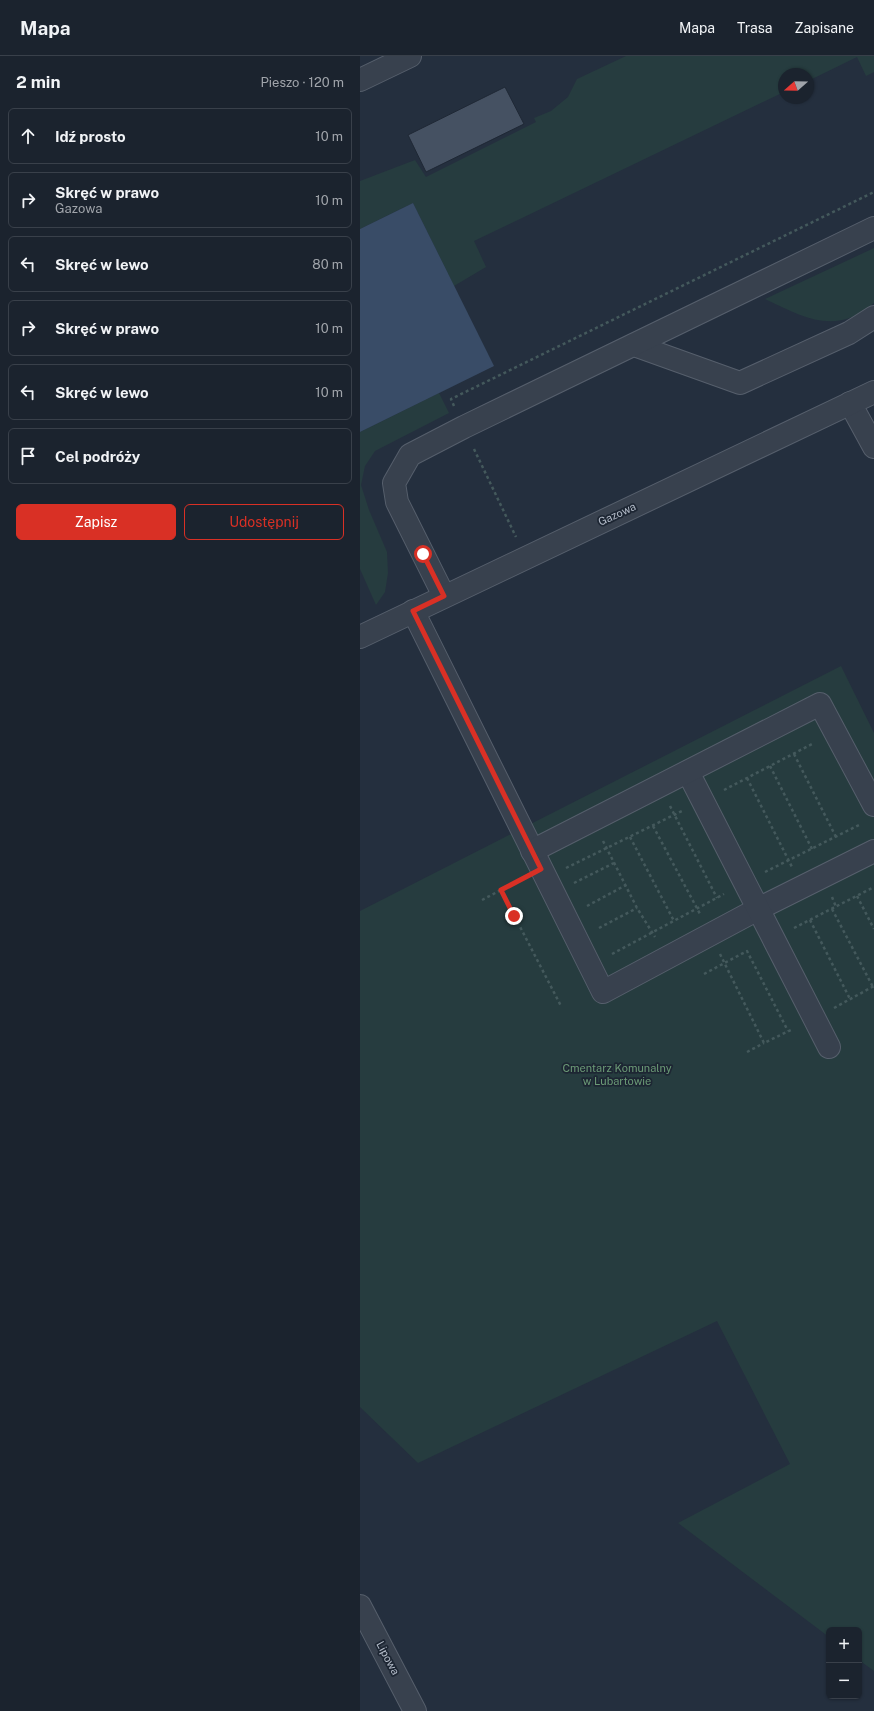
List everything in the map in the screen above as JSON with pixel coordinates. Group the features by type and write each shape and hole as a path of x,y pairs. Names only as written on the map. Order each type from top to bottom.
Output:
{"street":[{"path":"360,80 410,56"},
{"path":"444,596 397,502 394,483 410,456 874,228"},
{"path":"634,345 740,383 849,333 874,317"},
{"name":"Gazowa","path":"360,637 874,392"},
{"path":"850,403 874,447"},
{"path":"413,611 603,992 758,909 874,851"},
{"path":"537,860 592,820 820,704 874,805"},
{"path":"688,772 829,1047"},
{"name":"Lipowa","path":"360,1606 415,1711"}],"path":[{"path":"794,754 836,837"},
{"path":"770,766 812,849"},
{"path":"747,778 803,887"},
{"path":"659,786 717,898"},
{"path":"592,820 637,908 666,959"},
{"path":"653,826 711,934 764,1043"},
{"path":"630,837 674,921"},
{"path":"565,868 607,848"},
{"path":"482,900 501,890 537,860"},
{"path":"574,883 614,863"},
{"path":"587,906 626,885"},
{"path":"793,929 874,887"},
{"path":"501,890 560,1006"},
{"path":"857,896 874,929"},
{"path":"599,928 637,908"},
{"path":"832,908 873,987"},
{"path":"810,920 850,999"},
{"path":"612,954 652,932"},
{"path":"704,974 747,951 788,1031"},
{"path":"748,1052 814,1017"}],"green space":[{"path":"626,56 874,56 874,72 866,76 857,57 814,78 814,68 778,68 778,95 474,241 486,267 454,286 413,203 360,229 360,181 415,160 426,177 536,122 534,118 551,111 568,97 577,79"},
{"path":"874,248 874,303 860,313 847,319 833,321 820,320 807,317 765,299"},
{"path":"439,393 449,413 375,451 365,466 361,485 369,510 387,552 388,573 385,592 376,605 360,569 360,432"},
{"name":"Cmentarz Komunalny w Lubartowie","path":"841,666 874,733 874,1671 862,1662 862,1627 826,1627 826,1635 678,1523 790,1464 717,1321 418,1463 360,1407 360,911"}],"water":[{"path":"413,203 494,366 360,432 360,229"}],"building":[{"path":"505,87 524,124 426,172 408,135"}],"route":[{"path":"423,554 444,596 413,611 541,869 501,890 514,916"}]}
